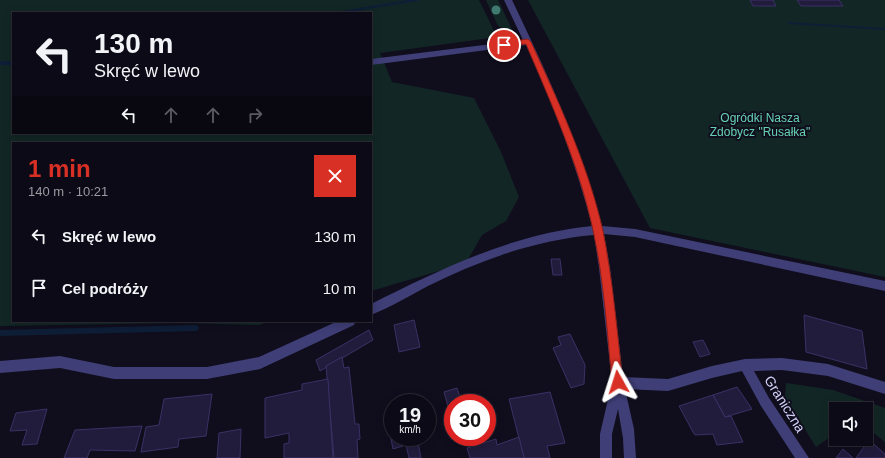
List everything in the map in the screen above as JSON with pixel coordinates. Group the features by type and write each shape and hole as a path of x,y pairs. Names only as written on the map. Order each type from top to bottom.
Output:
{"street":[{"path":"508,0 564,124 584,177 598,230 603,259 618,382 630,439 630,458"},
{"path":"372,62 528,42"},
{"path":"372,310 433,279 497,252 545,238 598,230 635,233 885,286"},
{"path":"0,367 60,362 114,374 207,373 260,363 348,322"},
{"path":"618,382 668,385 712,372 745,365 788,364 828,370 885,388"},
{"name":"Graniczna","path":"745,365 765,402 802,458"},
{"path":"606,458 606,434 618,382"}],"green space":[{"path":"0,0 479,0 497,37 380,53 392,82 474,98 501,152 519,197 506,221 482,235 466,263 372,291 372,142 12,142 12,322 269,322 259,325 178,323 0,326"},
{"path":"486,0 498,0 516,38 508,39 502,28 498,26"},
{"name":"Ogródki Nasza Zdobycz \"Rusałka\"","path":"528,0 885,0 885,277 650,228"},
{"path":"786,383 833,390 868,402 829,402 829,438 816,447 785,397"},
{"path":"873,404 885,408 885,442 873,433"}],"building":[{"path":"750,0 773,0 776,6 753,6"},
{"path":"797,0 839,0 843,6 801,6"},
{"path":"551,259 560,259 562,275 553,275"},
{"path":"804,315 862,331 867,369 806,352"},
{"path":"414,320 420,347 399,352 394,325"},
{"path":"369,330 373,340 320,371 316,360"},
{"path":"570,334 585,365 584,384 571,388 553,348 561,345 558,337"},
{"path":"703,340 710,354 700,357 693,342"},
{"path":"342,357 344,368 349,367 355,424 359,424 360,439 357,440 358,458 334,458 326,366"},
{"path":"328,379 333,458 284,458 284,444 289,443 289,433 265,438 265,398 302,390 302,384"},
{"path":"737,387 752,409 725,417 713,395"},
{"path":"457,388 459,394 445,394 444,392"},
{"path":"550,392 565,443 547,446 550,458 524,458 509,399"},
{"path":"212,394 206,436 179,439 178,447 141,452 146,427 159,425 164,399"},
{"path":"713,395 725,417 731,416 743,442 717,445 713,434 695,435 693,432 679,406"},
{"path":"47,409 37,444 22,445 27,430 10,431 16,413"},
{"path":"142,426 135,451 90,450 87,458 64,458 75,430"},
{"path":"241,429 240,458 217,458 219,433"},
{"path":"519,437 524,458 470,458 467,448 473,446 496,446 496,439 497,445"},
{"path":"873,444 885,454 885,458 856,458 865,446 873,446"},
{"path":"392,446 403,446 393,449"},
{"path":"406,446 419,446 421,458 409,458"},
{"path":"843,449 853,458 836,458"}],"waterway":[{"path":"341,12 417,0"},
{"path":"789,23 885,29"},
{"path":"0,63 12,63"},
{"path":"0,333 196,328"}],"route":[{"path":"504,45 528,42 564,124 584,177 598,230 603,259 618,382"}]}
